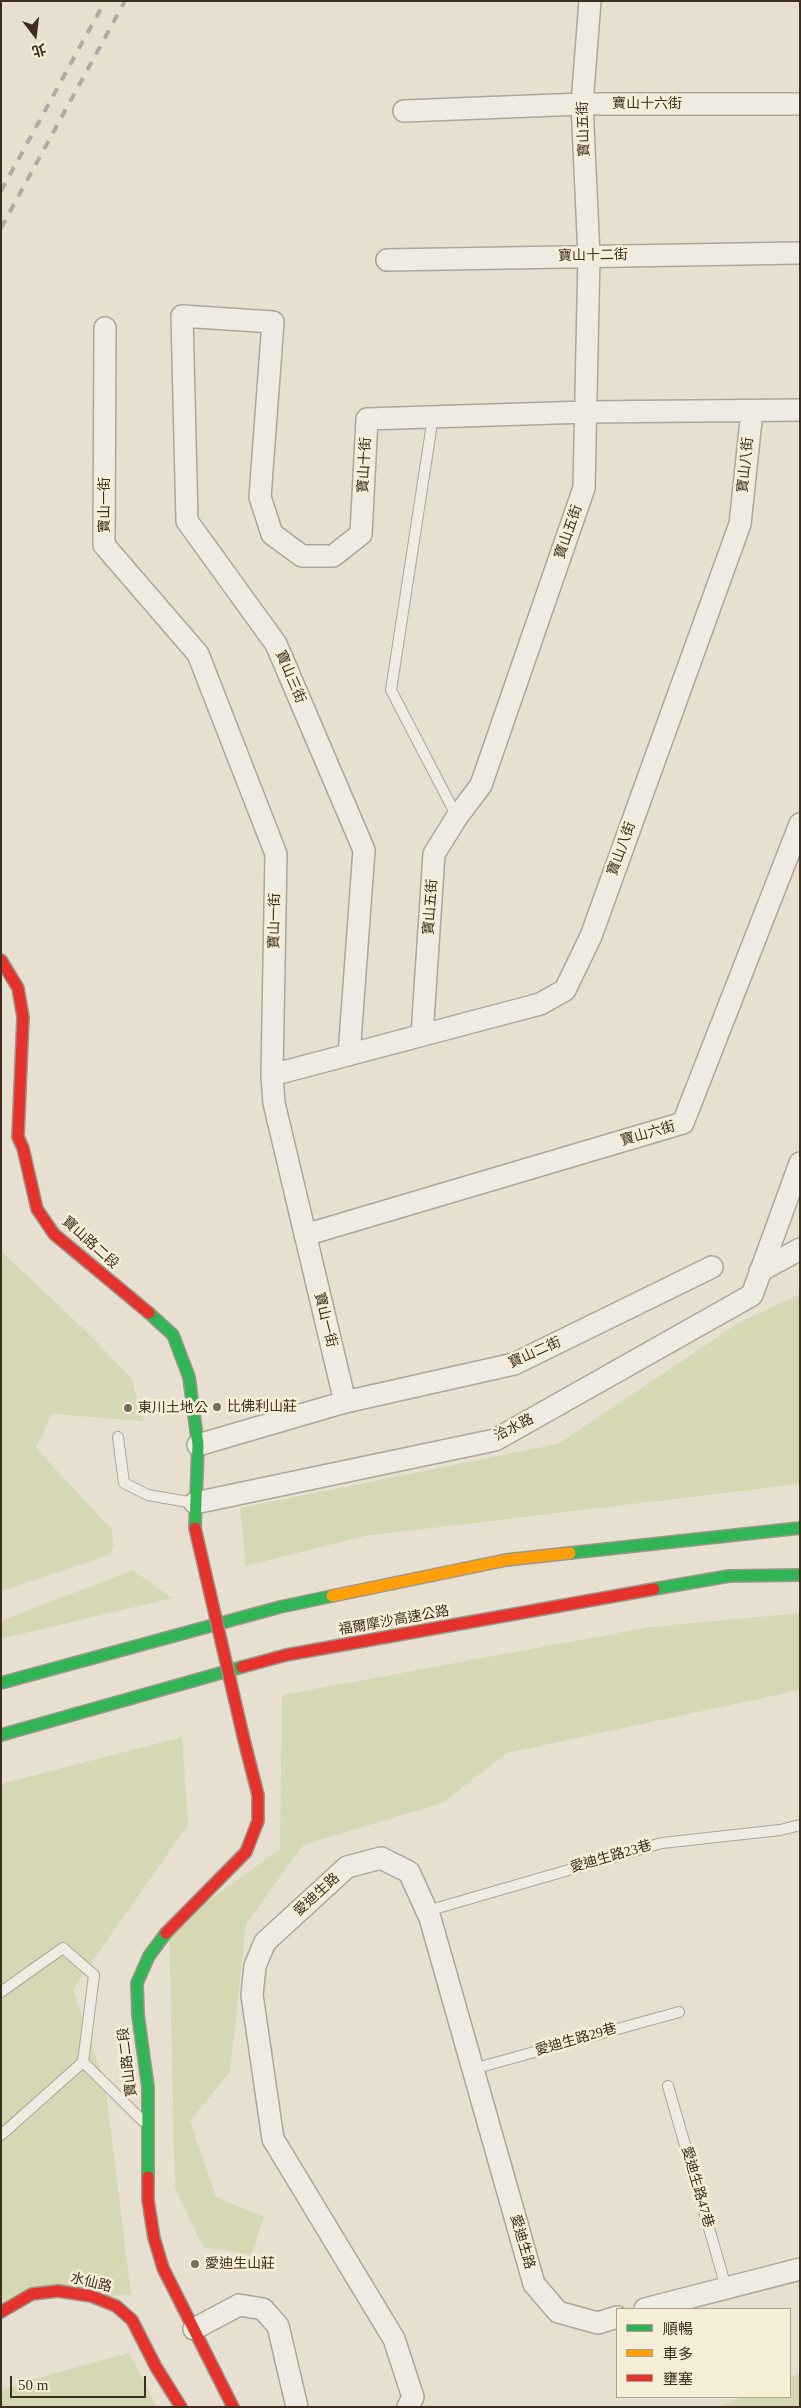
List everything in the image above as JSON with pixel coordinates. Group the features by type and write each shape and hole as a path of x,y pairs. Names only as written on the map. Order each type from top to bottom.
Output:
{"main road":[{"name":"寶山路二段","path":"1,960 18,988 23,1017 18,1137 23,1148 37,1209 54,1234 158,1320 173,1335 189,1377 198,1446 195,1528 258,1795 258,1821 246,1852 172,1925 149,1956 137,1983 138,2015 148,2087 148,2200 154,2238 163,2268 233,2407"},
{"path":"1,1683 280,1607 506,1560 800,1528"},
{"name":"福爾摩沙高速公路","path":"1,1735 286,1656 730,1576 800,1575"},
{"name":"水仙路","path":"1,2312 32,2294 58,2291 91,2296 116,2306 132,2320 156,2367 181,2407"}],"street":[{"name":"寶山五街","path":"422,1035 434,854 457,817 481,785 584,488 589,256 582,104 590,1"},
{"name":"寶山十六街","path":"404,111 582,104 800,104"},
{"name":"寶山十二街","path":"387,260 800,254"},
{"name":"寶山十街","path":"182,316 273,322 260,497 272,534 302,556 333,556 361,534 367,420 586,412 800,410"},
{"name":"寶山三街","path":"182,316 186,521 276,644 364,850 350,1054"},
{"name":"寶山一街","path":"105,328 104,545 198,654 276,854 272,1075 274,1104 345,1402"},
{"name":"寶山八街","path":"272,1075 540,1004 565,990 590,936 740,524 752,411"},
{"name":"寶山六街","path":"305,1235 683,1123 800,824"},
{"name":"洽水路","path":"195,1503 495,1440 752,1295 800,1163"},
{"path":"760,1271 800,1249"},
{"name":"寶山二街","path":"345,1402 514,1364 712,1267"},
{"path":"198,1446 345,1402"},
{"name":"愛迪生路","path":"408,2407 412,2397 394,2340 273,2139 252,1994 255,1966 265,1942 347,1867 381,1858 410,1872 427,1911 534,2284 558,2312 598,2323 616,2317"},
{"path":"649,2308 800,2269"},
{"path":"194,2329 239,2305 262,2309 278,2326 297,2407"}],"lane":[{"path":"433,417 392,690 457,817"},
{"path":"118,1438 124,1483 148,1495 195,1503"},
{"name":"愛迪生路23巷","path":"427,1911 662,1842 780,1830 800,1825"},
{"path":"1,1992 63,1948 94,1975 83,2062 1,2135"},
{"name":"愛迪生路29巷","path":"473,2069 679,2012"},
{"path":"83,2062 148,2126"},
{"name":"愛迪生路47巷","path":"668,2086 726,2287"}],"green space":[{"path":"1,1251 90,1335 131,1378 144,1421 52,1414 36,1448 112,1530 114,1547 109,1555 1,1591"},
{"path":"800,1294 800,1484 365,1536 246,1566 240,1508 558,1444 738,1323"},
{"path":"133,1570 172,1598 1,1639 1,1621"},
{"path":"800,1613 800,1690 507,1753 442,1803 303,1845 246,1924 230,2072 190,2121 216,2197 264,2217 251,2255 203,2247 175,2188 169,1929 280,1849 282,1695 650,1627"},
{"path":"182,1737 188,1825 73,1989 105,2083 131,2295 16,2300 1,2305 1,1784"},
{"path":"129,2353 157,2407 1,2407 1,2390 37,2378"},
{"path":"800,2373 800,2407 718,2407 740,2398 791,2398 791,2377"}],"railway":[{"path":"1,191 105,1"},
{"path":"1,228 125,1"}],"traffic: fast":[{"path":"149,1313 173,1335 189,1377 198,1445 195,1528"},
{"path":"570,1553 800,1528"},
{"path":"654,1589 729,1576 800,1575"},
{"path":"1,1683 280,1607 332,1596"},
{"path":"1,1735 242,1667"},
{"path":"148,2177 148,2087 138,2015 137,1983 149,1956 166,1933"}],"traffic: slow":[{"path":"332,1596 506,1560 570,1553"}],"traffic: jam":[{"path":"1,960 18,988 23,1017 18,1137 23,1148 37,1209 54,1234 149,1313"},
{"path":"195,1528 244,1740"},
{"path":"242,1667 286,1655 654,1589"},
{"path":"166,1933 246,1852 258,1821 258,1795 244,1740"},
{"path":"148,2177 148,2200 154,2238 163,2268 233,2407"},
{"path":"1,2312 32,2294 58,2291 91,2296 116,2306 132,2320 156,2367 181,2407"}],"place":[{"name":"比佛利山莊","path":"217,1407"},
{"name":"東川土地公","path":"128,1408"},
{"name":"愛迪生山莊","path":"195,2264"}]}
